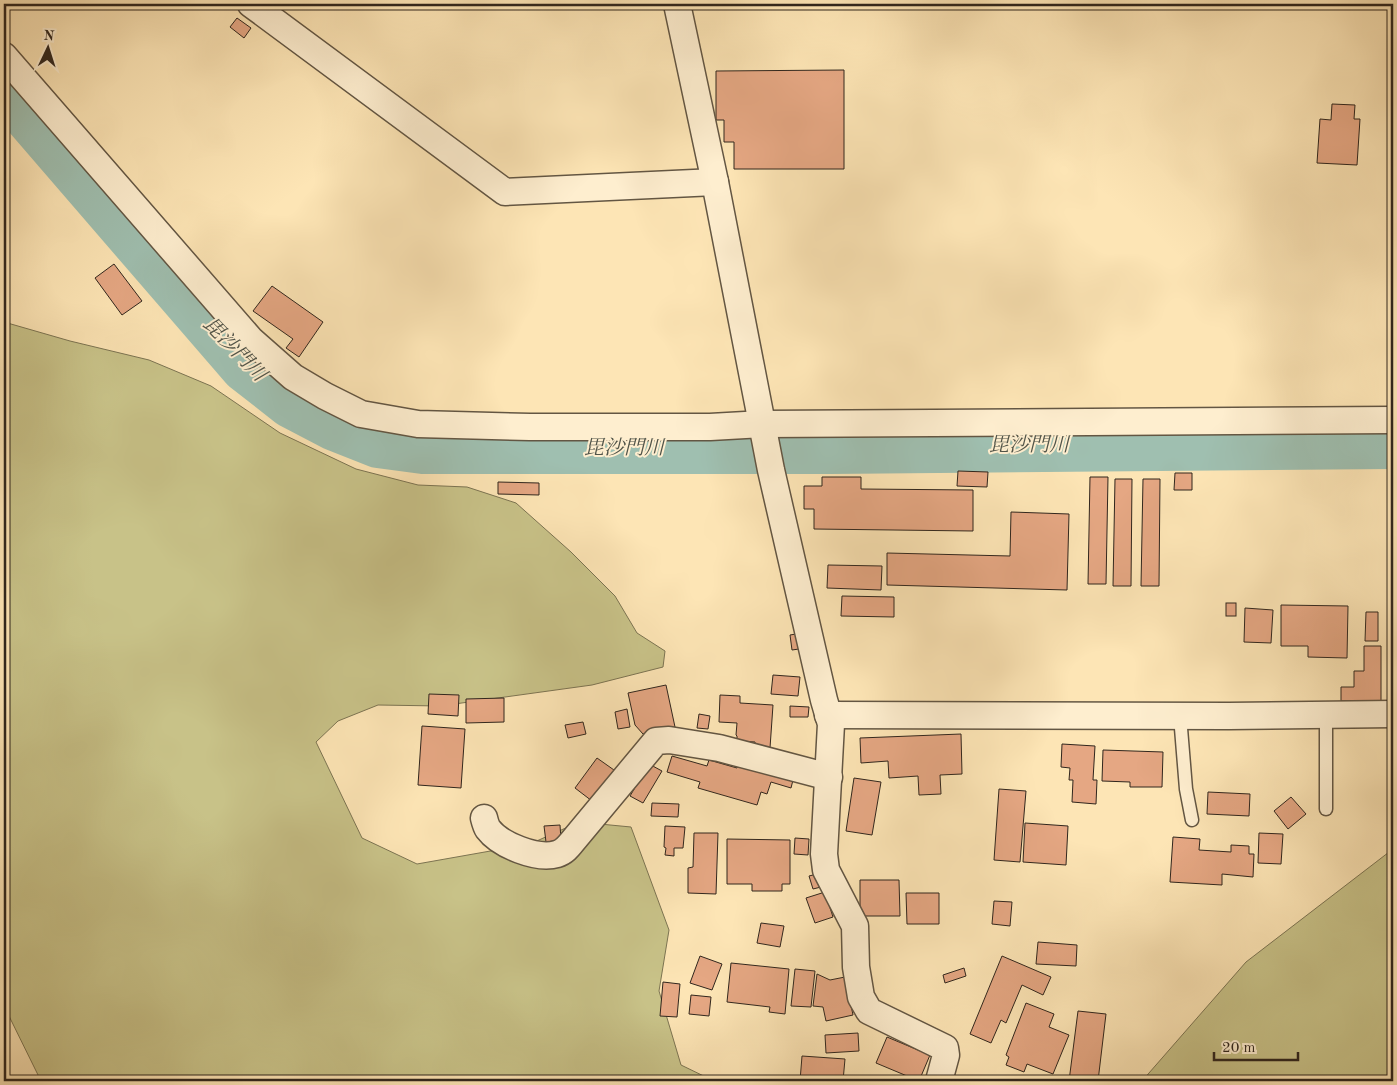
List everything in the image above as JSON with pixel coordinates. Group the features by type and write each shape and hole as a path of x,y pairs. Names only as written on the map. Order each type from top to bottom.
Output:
{"street":[{"path":"251,4 505,192 715,182"},
{"path":"677,4 715,182 771,470 831,724 824,854 826,870 855,926 856,967 861,997 869,1011 945,1048 946,1055 939,1081"},
{"path":"4,56 251,340 293,377 361,414 409,423 530,428 710,427 762,424 1393,420"},
{"path":"828,715 1180,716 1393,714"},
{"path":"484,818 488,829 501,841 530,853 556,854 565,850 656,741 669,740 719,748 829,777"}],"lane":[{"path":"1326,715 1326,809"},
{"path":"1180,716 1186,789 1192,820"}],"shaded area":[{"path":"4,322 70,341 149,360 211,386 280,433 356,469 418,485 467,487 516,503 571,552 615,596 637,633 665,651 663,667 592,685 440,706 378,705 338,721 316,742 362,838 417,864 530,844 579,822 631,827 669,930 659,991 681,1065 714,1081 41,1081 8,1014 4,954"},
{"path":"1393,849 1393,1081 1142,1081 1246,962"}],"building":[{"path":"237,18 251,28 244,38 230,27"},
{"path":"844,70 844,169 734,169 734,142 724,142 724,120 716,120 716,71"},
{"path":"1332,104 1355,105 1354,119 1360,119 1357,165 1317,163 1320,119 1331,120"},
{"path":"114,264 142,301 122,315 95,278"},
{"path":"272,286 323,322 299,357 286,348 293,339 253,311"},
{"path":"958,471 988,472 987,487 957,486"},
{"path":"1175,473 1192,473 1192,490 1174,490"},
{"path":"822,477 861,477 861,489 973,490 973,531 814,529 814,509 804,509 804,486 822,486"},
{"path":"1090,477 1108,477 1106,584 1088,584"},
{"path":"1115,479 1132,479 1131,586 1113,586"},
{"path":"1143,479 1160,479 1159,586 1141,586"},
{"path":"498,482 539,483 539,495 498,494"},
{"path":"1011,512 1069,514 1067,590 887,585 887,553 1010,556"},
{"path":"828,565 882,566 881,590 827,588"},
{"path":"842,596 894,597 894,617 841,616"},
{"path":"1389,600 1393,601 1393,620 1388,620"},
{"path":"1226,603 1236,603 1236,616 1226,616"},
{"path":"1281,605 1348,606 1347,658 1308,657 1308,646 1281,646"},
{"path":"1245,608 1273,610 1271,643 1244,642"},
{"path":"1366,612 1378,612 1378,641 1365,641"},
{"path":"796,634 799,649 792,650 790,635"},
{"path":"1364,646 1381,646 1381,701 1341,701 1341,687 1354,687 1354,671 1364,671"},
{"path":"773,675 800,677 798,696 771,694"},
{"path":"666,685 675,727 643,734 635,725 628,693"},
{"path":"429,694 459,695 458,716 428,714"},
{"path":"720,695 740,696 740,703 773,705 770,748 755,747 755,742 737,741 737,723 719,722"},
{"path":"504,698 504,722 466,723 466,699"},
{"path":"790,706 809,707 808,717 790,717"},
{"path":"627,709 630,727 618,729 615,712"},
{"path":"699,714 710,716 708,729 697,728"},
{"path":"583,722 586,734 568,738 565,725"},
{"path":"422,726 465,729 461,788 418,785"},
{"path":"961,734 962,774 940,775 941,794 919,795 918,776 889,778 888,761 861,763 860,738"},
{"path":"1062,744 1095,746 1093,780 1097,780 1096,804 1072,802 1073,780 1069,780 1070,768 1061,767"},
{"path":"1103,750 1163,752 1162,787 1130,787 1130,782 1102,781"},
{"path":"672,756 707,766 709,760 737,768 738,764 793,780 791,788 771,782 767,794 761,792 757,805 698,788 700,782 667,772"},
{"path":"597,758 614,770 592,801 575,788"},
{"path":"649,764 662,771 643,803 630,796"},
{"path":"854,778 881,782 872,835 846,831"},
{"path":"999,789 1026,791 1020,862 994,860"},
{"path":"1208,792 1250,794 1249,816 1207,814"},
{"path":"1291,797 1306,814 1288,829 1274,811"},
{"path":"652,803 679,804 678,817 651,816"},
{"path":"1025,823 1068,826 1066,865 1023,862"},
{"path":"560,825 561,840 546,842 544,826"},
{"path":"665,826 685,827 683,848 674,848 674,856 665,855"},
{"path":"694,833 718,833 716,894 688,893 688,868 693,867"},
{"path":"1259,833 1283,834 1281,864 1258,863"},
{"path":"1173,837 1200,839 1199,850 1231,852 1231,845 1249,846 1249,854 1254,854 1253,877 1222,874 1222,885 1170,882"},
{"path":"795,838 809,839 808,855 794,854"},
{"path":"727,839 790,840 790,884 782,884 782,891 752,891 752,884 727,884"},
{"path":"817,874 821,887 813,889 809,876"},
{"path":"860,880 899,880 900,916 860,916"},
{"path":"825,892 833,917 815,923 806,898"},
{"path":"906,893 939,893 939,924 907,924"},
{"path":"994,901 1012,902 1010,926 992,924"},
{"path":"761,923 784,926 780,947 757,943"},
{"path":"1038,942 1077,945 1076,966 1036,964"},
{"path":"700,956 722,964 712,990 690,983"},
{"path":"1002,956 1051,977 1043,995 1022,985 1006,1023 1001,1020 991,1043 970,1034"},
{"path":"731,963 789,969 785,1014 769,1012 770,1007 727,1002"},
{"path":"964,968 966,976 945,983 943,975"},
{"path":"795,969 815,971 811,1007 791,1006"},
{"path":"817,974 830,980 845,977 853,1015 826,1021 823,1007 813,1006"},
{"path":"663,982 680,984 677,1017 660,1016"},
{"path":"691,995 711,997 709,1016 689,1014"},
{"path":"1026,1003 1054,1014 1049,1027 1069,1035 1053,1074 1027,1064 1024,1072 1006,1065 1009,1057 1006,1055"},
{"path":"1078,1011 1106,1014 1098,1081 1069,1081"},
{"path":"858,1033 859,1051 826,1053 825,1035"},
{"path":"887,1037 930,1055 919,1081 876,1063"},
{"path":"802,1056 845,1059 843,1081 800,1081"}],"waterway":[{"name":"毘沙門川","path":"4,88 245,367 291,403 335,426 378,443 423,449 831,449 1393,444"}]}
